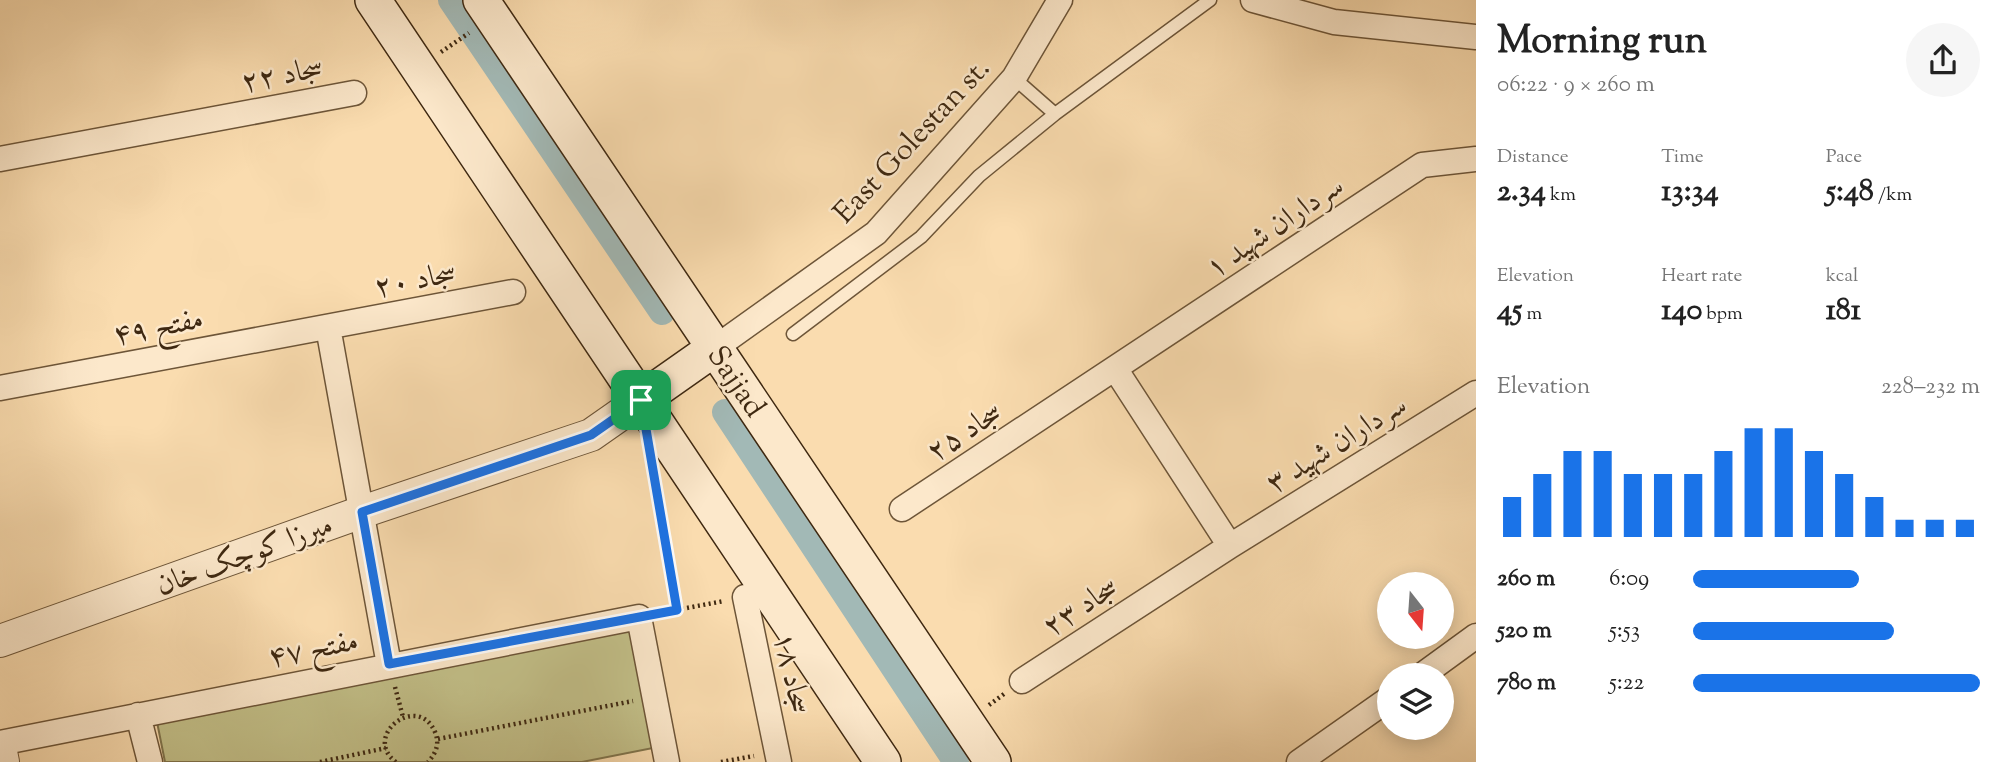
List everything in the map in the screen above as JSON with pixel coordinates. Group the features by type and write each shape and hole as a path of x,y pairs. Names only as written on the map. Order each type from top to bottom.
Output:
{"main road":[{"path":"373,0 883,762"},
{"name":"Sajjad","path":"487,9 993,762"},
{"path":"641,400 715,348"}],"street":[{"name":"East Golestan st.","path":"715,348 876,233 1014,78 1060,0"},
{"path":"1253,0 1334,22 1476,37"},
{"name":"سجاد ۲۲","path":"0,159 354,93"},
{"name":"سرداران شهید ۱","path":"1116,370 1422,165 1476,159"},
{"name":"سجاد ۲۰","path":"328,327 513,292"},
{"path":"328,327 389,664"},
{"name":"مفتح ۴۹","path":"0,388 328,327"},
{"path":"1116,370 1230,546"},
{"name":"سجاد ۲۵","path":"902,509 1116,370"},
{"name":"سرداران شهید ۳","path":"1230,546 1476,393"},
{"name":"میرزا کوچک خان","path":"0,641 362,512 591,435 641,400"},
{"name":"سجاد ۲۳","path":"1022,681 1230,546"},
{"name":"سجاد ۱۸","path":"745,597 778,757"},
{"path":"639,617 667,762"},
{"name":"مفتح ۴۷","path":"0,745 389,664 639,617"},
{"path":"1439,663 1476,636"},
{"path":"1299,762 1377,707"},
{"path":"138,715 150,762"},
{"path":"0,745 3,762"}],"lane":[{"path":"793,334 921,237 979,177 1055,114 1210,0"},
{"path":"1014,78 1055,114"}],"path":[{"path":"418,67 487,9"},
{"path":"652,466 677,610"},
{"path":"639,617 745,597"},
{"path":"965,722 1022,681"},
{"path":"438,738 655,697"},
{"path":"396,762 386,748 386,735 392,724 403,717 419,716 432,724 438,738 436,752 428,762"},
{"path":"320,762 386,748"},
{"path":"720,762 778,757"}],"shaded area":[{"path":"630,629 653,748 582,762 165,762 157,722"}],"waterway":[{"path":"451,0 662,312"},
{"path":"725,412 956,762"}],"route":[{"path":"641,400 677,610 389,664 362,512 591,435 641,400"}]}
